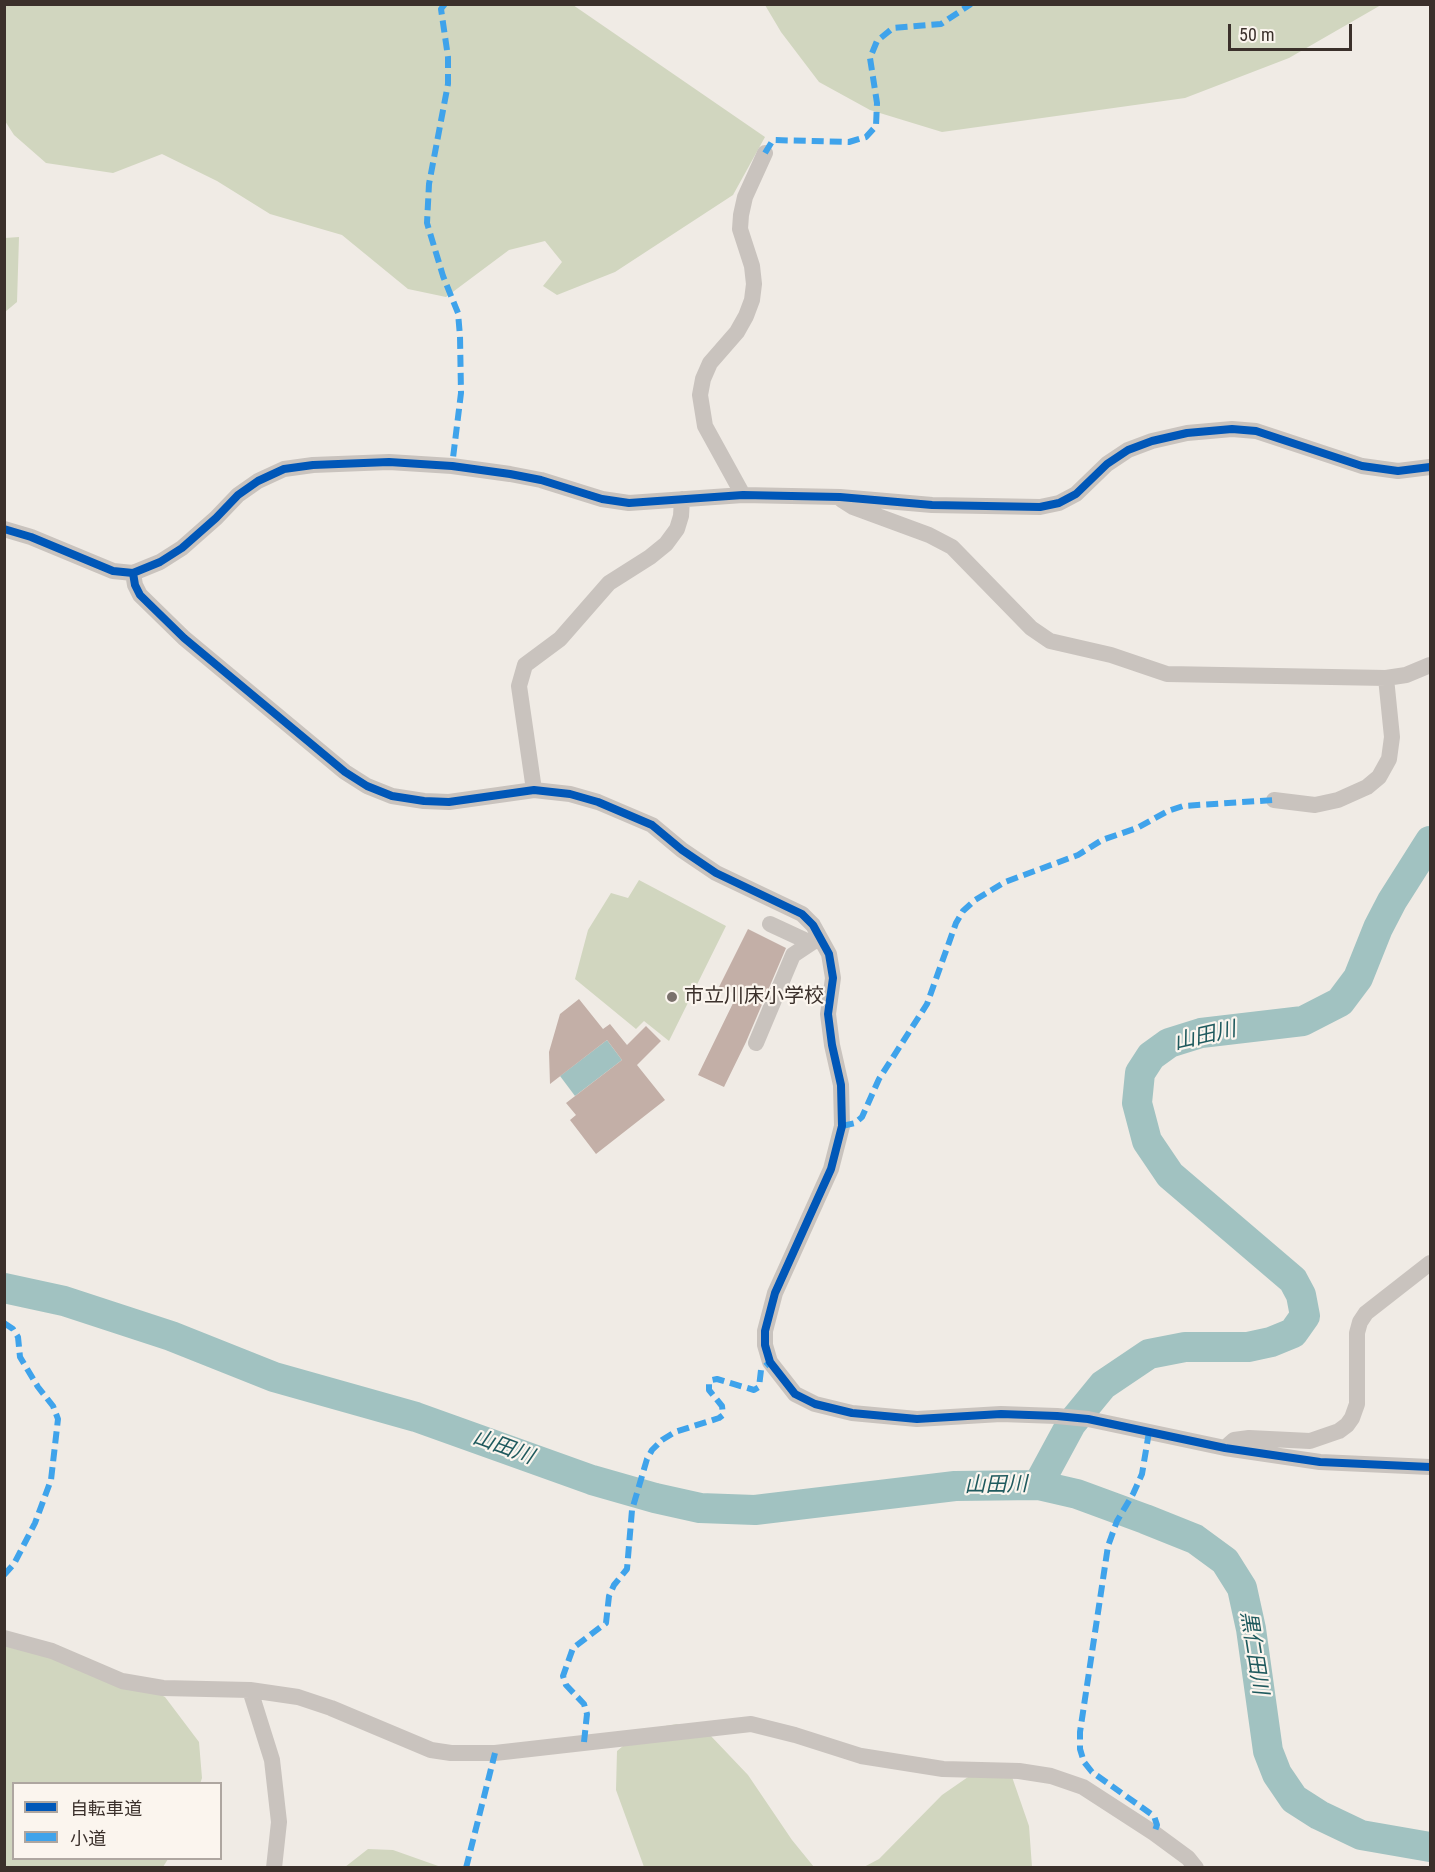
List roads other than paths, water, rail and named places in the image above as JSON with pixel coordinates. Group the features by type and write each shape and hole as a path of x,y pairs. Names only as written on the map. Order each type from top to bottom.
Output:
{"street":[{"path":"743,495 705,426 700,395 703,379 710,363 737,332 752,300 754,284 752,266 740,229 741,215 745,196 765,153"},
{"path":"4,529 31,537 113,571 133,573 160,562 182,548 238,495 258,481 284,470 313,465 389,462 452,466 541,480 602,499 629,503 743,495 840,496 932,506 1040,507 1059,503 1076,494 1107,464 1128,450 1152,441 1187,433 1232,429 1256,430 1362,466 1398,471 1431,467"},
{"path":"840,496 843,502 929,534 952,547 1030,628 1050,641 1111,655 1167,674 1386,678 1406,675 1431,665"},
{"path":"534,790 519,686 525,665 560,639 609,583 666,544 677,529 681,516 682,499"},
{"path":"133,573 140,595 184,638 337,765 367,786 392,796 432,802 449,802 534,790 570,794 598,802 652,825 682,850 716,873 802,914 813,925 816,940"},
{"path":"1274,800 1315,805 1338,800 1367,787 1379,777 1389,759 1392,737 1386,678"},
{"path":"770,924 816,940 829,954 833,978 828,1014 841,1085 842,1126 831,1169 775,1293 765,1332 765,1345 770,1362 795,1394 815,1404 852,1413 917,1419 1001,1414 1057,1416 1088,1419 1225,1448 1320,1462 1431,1467"},
{"path":"756,1043 793,956 816,940"},
{"path":"1225,1448 1234,1440 1249,1438 1310,1441 1347,1425 1357,1404 1357,1334 1360,1322 1366,1313 1431,1263"},
{"path":"4,1638 52,1651 122,1682 163,1688 250,1690 298,1697 331,1708 431,1750 451,1753 495,1753 751,1724 861,1756 943,1769 1019,1771 1052,1776 1083,1787 1154,1833 1188,1858 1196,1868"},
{"path":"250,1690 272,1760 279,1822 274,1868"}],"water":[{"path":"607,1040 622,1060 575,1096 560,1076"}],"waterway":[{"name":"山田川","path":"1038,1485 1071,1424 1103,1385 1149,1354 1185,1347 1248,1347 1271,1342 1293,1333 1305,1316 1301,1295 1293,1280 1170,1175 1147,1141 1137,1103 1140,1073 1151,1056 1169,1043 1201,1033 1303,1021 1340,1002 1358,978 1378,928 1392,901 1430,841"},
{"name":"山田川","path":"4,1288 64,1301 171,1336 274,1377 416,1417 592,1480 700,1508 755,1510 955,1486 1038,1485 1077,1494 1145,1519 1195,1539 1225,1561 1242,1588 1251,1629 1268,1751 1277,1774 1294,1799 1319,1815 1361,1835 1430,1847"}],"place":[{"name":"市立川床小学校","path":"672,997"}],"water label":[{"name":"黒仁田川","path":"1253,1653"}]}
